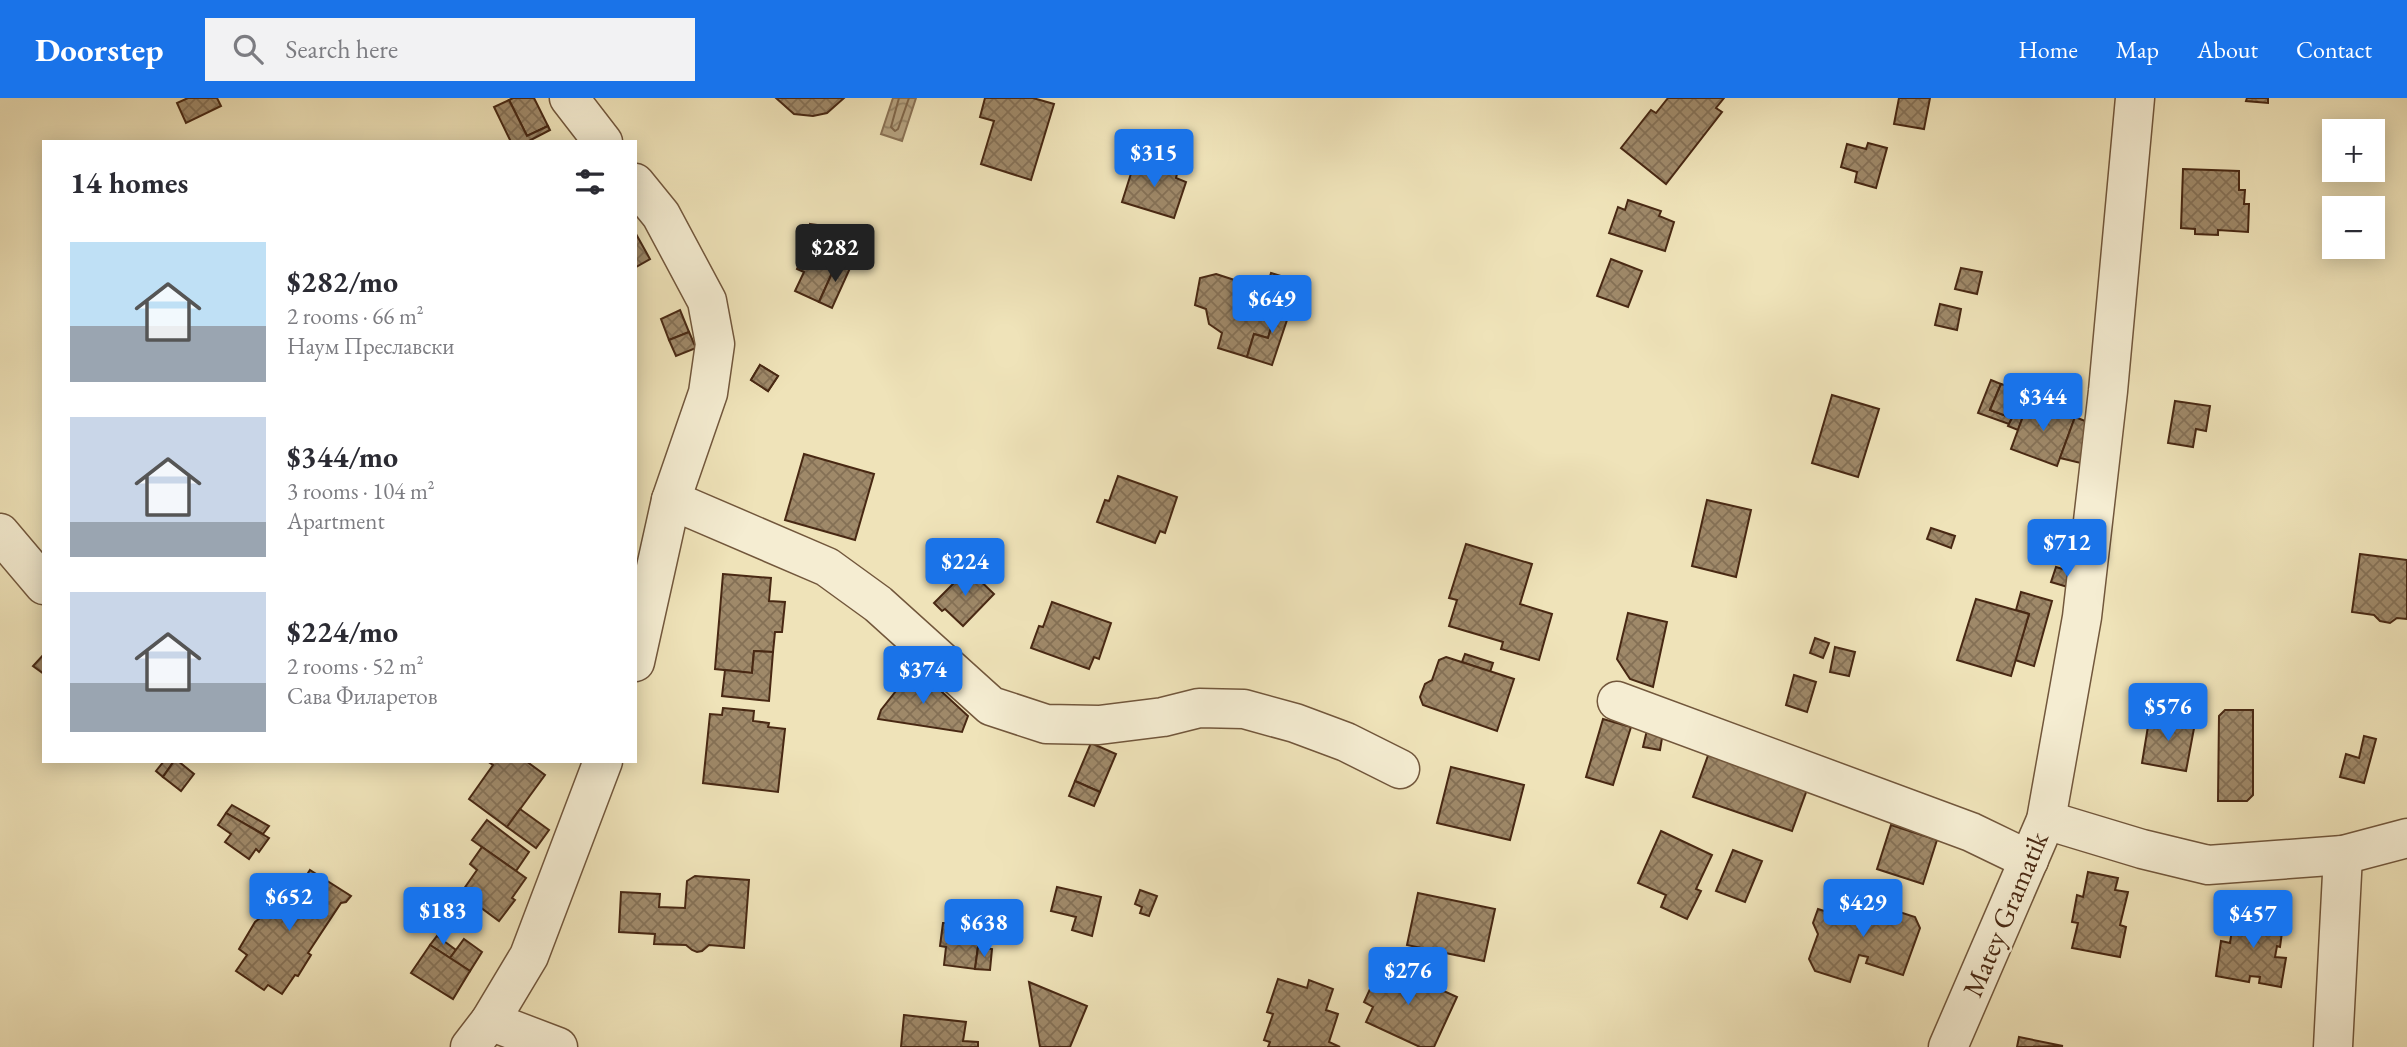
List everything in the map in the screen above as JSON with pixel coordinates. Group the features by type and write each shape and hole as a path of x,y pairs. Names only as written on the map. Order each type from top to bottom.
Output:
{"street":[{"path":"569,98 601,140"},
{"name":"Matey Gramatik","path":"1948,1047 2046,820 2082,617 2109,378 2135,98"},
{"path":"637,185 661,215 707,301 715,344 708,393 671,500 637,653"},
{"path":"671,500 827,567 878,604 991,706 1046,724 1099,725 1163,718 1199,708 1244,709 1295,723 1346,742 1400,769"},
{"path":"0,533 42,583"},
{"path":"1617,701 1971,832 2029,860"},
{"path":"558,1047 480,1034 529,956 602,763"},
{"path":"2046,820 2142,849 2208,865 2343,855 2407,838"},
{"path":"2333,1047 2343,855"}],"water":[{"path":"893,98 916,98 902,141 881,134"}],"building":[{"path":"188,98 217,98 221,106 186,123 177,103"},
{"path":"534,98 548,126 527,136 509,100"},
{"path":"776,98 844,98 827,113 813,116 794,114"},
{"path":"985,98 1033,98 1054,104 1031,180 981,164 994,121 980,117"},
{"path":"1668,98 1724,98 1716,108 1722,112 1666,184 1621,148 1651,110 1656,113"},
{"path":"1899,98 1930,98 1924,129 1894,124"},
{"path":"2247,98 2268,98 2268,103 2246,101"},
{"path":"509,100 527,136 548,126 550,130 531,140 510,140 494,107"},
{"path":"1868,143 1887,148 1876,188 1855,182 1857,172 1841,167 1847,144 1866,149"},
{"path":"1144,158 1161,163 1160,168 1177,174 1176,178 1186,182 1174,218 1122,202 1135,161 1143,163"},
{"path":"2183,169 2239,171 2239,190 2245,190 2244,204 2249,204 2248,232 2218,230 2218,235 2195,234 2195,229 2181,228"},
{"path":"1628,200 1661,211 1659,216 1674,222 1665,251 1609,233 1618,207 1625,210"},
{"path":"810,224 824,226 828,255 807,246"},
{"path":"637,236 650,259 637,266"},
{"path":"807,246 838,260 819,302 795,291 804,272 797,269"},
{"path":"1611,259 1642,271 1628,307 1597,296"},
{"path":"838,260 851,266 832,308 819,302"},
{"path":"1961,268 1982,272 1977,294 1955,289"},
{"path":"1271,273 1300,282 1294,299 1266,290"},
{"path":"1216,274 1281,295 1268,338 1254,334 1247,357 1218,348 1222,333 1209,324 1206,309 1195,305 1200,278"},
{"path":"1281,295 1294,299 1272,365 1247,357 1254,334 1268,338"},
{"path":"1940,304 1961,309 1957,330 1935,325"},
{"path":"680,310 689,332 669,340 661,319"},
{"path":"689,332 696,348 676,356 669,340"},
{"path":"760,365 778,376 768,391 751,380"},
{"path":"760,365 778,376 768,391 751,380"},
{"path":"1991,380 2001,384 1990,410 2012,418 2009,424 1978,413"},
{"path":"2001,384 2031,394 2018,430 2008,426 2012,418 1990,410"},
{"path":"1832,395 1879,409 1858,477 1812,463"},
{"path":"2029,400 2075,417 2057,466 2011,449"},
{"path":"2175,401 2210,406 2206,431 2196,429 2193,447 2168,443"},
{"path":"2075,417 2085,421 2085,464 2060,458"},
{"path":"804,454 874,474 855,540 785,520"},
{"path":"1118,476 1177,497 1165,533 1160,531 1155,543 1097,522 1105,500 1109,501"},
{"path":"1707,500 1751,510 1736,577 1692,566"},
{"path":"1931,528 1955,536 1951,548 1927,539"},
{"path":"1466,544 1532,564 1520,604 1552,614 1539,660 1501,649 1503,642 1449,626 1457,600 1449,598"},
{"path":"2360,554 2407,560 2407,619 2397,618 2390,623 2380,621 2374,615 2352,612"},
{"path":"2056,567 2082,575 2081,591 2051,582"},
{"path":"968,569 994,594 963,626 945,609 942,611 934,603"},
{"path":"723,574 771,578 769,601 785,602 782,632 775,632 773,652 754,651 752,673 715,669"},
{"path":"2021,592 2052,601 2034,666 2015,660 2029,614 2016,610"},
{"path":"1976,599 2029,614 2011,676 1957,660"},
{"path":"1052,602 1111,623 1099,659 1094,657 1089,669 1031,648 1039,626 1043,627"},
{"path":"1628,613 1667,622 1653,687 1630,679 1617,659"},
{"path":"1815,638 1829,643 1823,658 1810,653"},
{"path":"1835,647 1855,652 1849,676 1830,672"},
{"path":"754,651 773,652 769,701 722,696 725,670 752,673"},
{"path":"1465,654 1493,663 1490,672 1462,662"},
{"path":"42,656 42,673 33,666"},
{"path":"1446,657 1514,679 1497,731 1423,705 1420,697 1425,684 1432,680 1439,660"},
{"path":"915,667 968,716 962,732 878,719 881,710"},
{"path":"1794,675 1816,682 1807,712 1786,705"},
{"path":"723,708 754,711 753,721 769,723 768,727 785,729 778,792 703,783 710,714 722,715"},
{"path":"2225,710 2253,710 2253,795 2247,801 2218,801 2219,716"},
{"path":"2150,714 2195,723 2186,771 2142,763"},
{"path":"1603,719 1631,727 1613,785 1586,777"},
{"path":"1647,730 1663,732 1660,750 1643,747"},
{"path":"2364,736 2376,739 2364,783 2340,777 2346,754 2359,758"},
{"path":"1091,743 1116,754 1100,792 1075,781"},
{"path":"1710,750 1809,784 1792,831 1693,797"},
{"path":"162,763 173,763 163,777 156,771"},
{"path":"173,763 180,763 194,774 181,791 163,777"},
{"path":"490,763 529,763 545,775 507,827 469,799 493,765"},
{"path":"1451,767 1524,785 1510,840 1437,823"},
{"path":"1075,781 1100,792 1094,806 1069,796"},
{"path":"232,805 269,826 263,834 226,813"},
{"path":"520,809 549,830 536,848 507,827"},
{"path":"226,813 269,838 259,852 256,849 249,859 225,842 231,834 218,825"},
{"path":"487,820 529,852 516,871 472,840"},
{"path":"1891,825 1937,840 1923,884 1877,869"},
{"path":"1661,831 1712,855 1696,889 1701,891 1687,919 1661,907 1666,895 1638,883"},
{"path":"482,847 526,878 512,898 515,900 499,921 461,893 477,870 470,864"},
{"path":"1733,850 1762,861 1745,902 1716,891"},
{"path":"310,870 351,896 341,903 308,953 311,955 298,976 295,975 282,994 268,985 264,990 236,971 247,955 239,949 255,922 273,908 292,883 299,887"},
{"path":"2088,872 2118,878 2115,890 2128,892 2120,925 2126,927 2120,957 2072,948 2078,923 2072,922 2077,895 2083,897"},
{"path":"695,876 749,880 744,948 709,945 697,952 686,945 654,944 655,934 619,932 621,892 660,894 659,907 685,908 687,881"},
{"path":"1057,887 1101,897 1092,936 1072,930 1076,917 1051,911"},
{"path":"1140,890 1157,896 1149,916 1140,913 1142,907 1135,904"},
{"path":"1418,893 1495,909 1484,961 1407,945"},
{"path":"1847,895 1915,917 1920,928 1903,975 1866,963 1868,957 1859,955 1850,982 1815,971 1809,959 1818,934 1813,923 1818,909 1840,916"},
{"path":"950,904 989,909 985,948 978,947 975,969 944,965 946,947 940,946 943,923 947,923"},
{"path":"2235,910 2284,918 2280,947 2277,946 2275,957 2286,958 2281,987 2259,983 2260,977 2250,976 2249,982 2216,976 2221,941 2230,943"},
{"path":"437,936 456,950 450,958 430,945"},
{"path":"464,939 482,952 470,971 450,958"},
{"path":"430,945 470,971 453,999 411,973"},
{"path":"978,947 992,949 990,970 975,969"},
{"path":"1382,963 1457,997 1434,1047 1420,1047 1366,1022 1373,1007 1364,1002"},
{"path":"1278,979 1307,988 1309,980 1333,989 1326,1010 1338,1014 1329,1042 1340,1047 1268,1047 1270,1042 1264,1040 1273,1014 1267,1012"},
{"path":"1029,982 1087,1006 1070,1047 1040,1047"},
{"path":"904,1015 966,1022 963,1041 978,1042 978,1047 901,1047"},
{"path":"2019,1037 2063,1046 2017,1047"}]}
